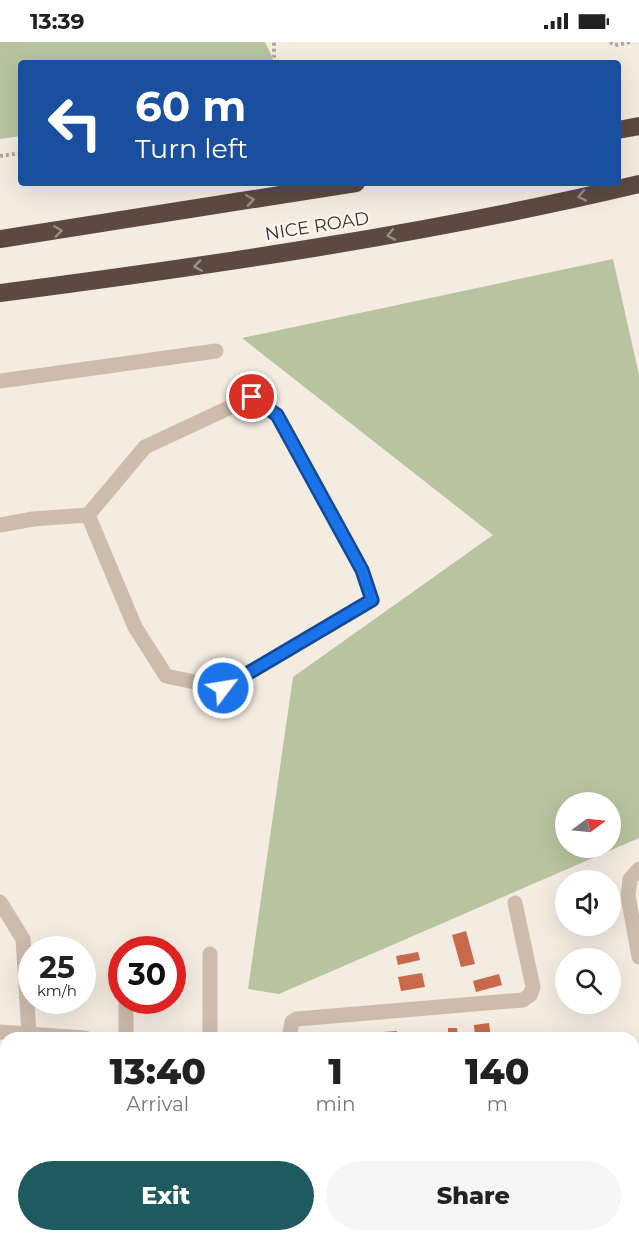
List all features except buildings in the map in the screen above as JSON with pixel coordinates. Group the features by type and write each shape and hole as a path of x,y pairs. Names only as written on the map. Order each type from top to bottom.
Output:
{"highway":[{"path":"621,129 639,126"},
{"name":"NICE ROAD","path":"0,293 159,272 381,237 639,184"},
{"name":"NICE ROAD","path":"0,239 337,186"}],"street":[{"path":"0,381 216,351"},
{"path":"0,525 33,519 88,515 145,447 252,397 277,415 362,570 372,600 223,688 166,676 135,627 88,515"},
{"path":"639,868 630,879 628,896 639,957"},
{"path":"0,902 23,939 28,1032"},
{"path":"290,1032 292,1022 297,1019 523,1000 530,995 533,987 515,903"},
{"path":"210,954 210,1032"},
{"path":"126,1014 126,1032"}],"path":[{"path":"272,60 274,42"},
{"path":"610,42 615,45 632,42"},
{"path":"0,156 18,153"}],"green space":[{"path":"0,42 265,42 274,60 18,60 18,136 0,139"},
{"path":"613,259 639,375 639,838 621,846 621,792 555,792 555,858 593,858 565,870 555,870 555,874 279,994 248,989 293,677 493,535 242,338"}],"route":[{"path":"223,688 372,600 362,570 277,415 252,397"}]}
